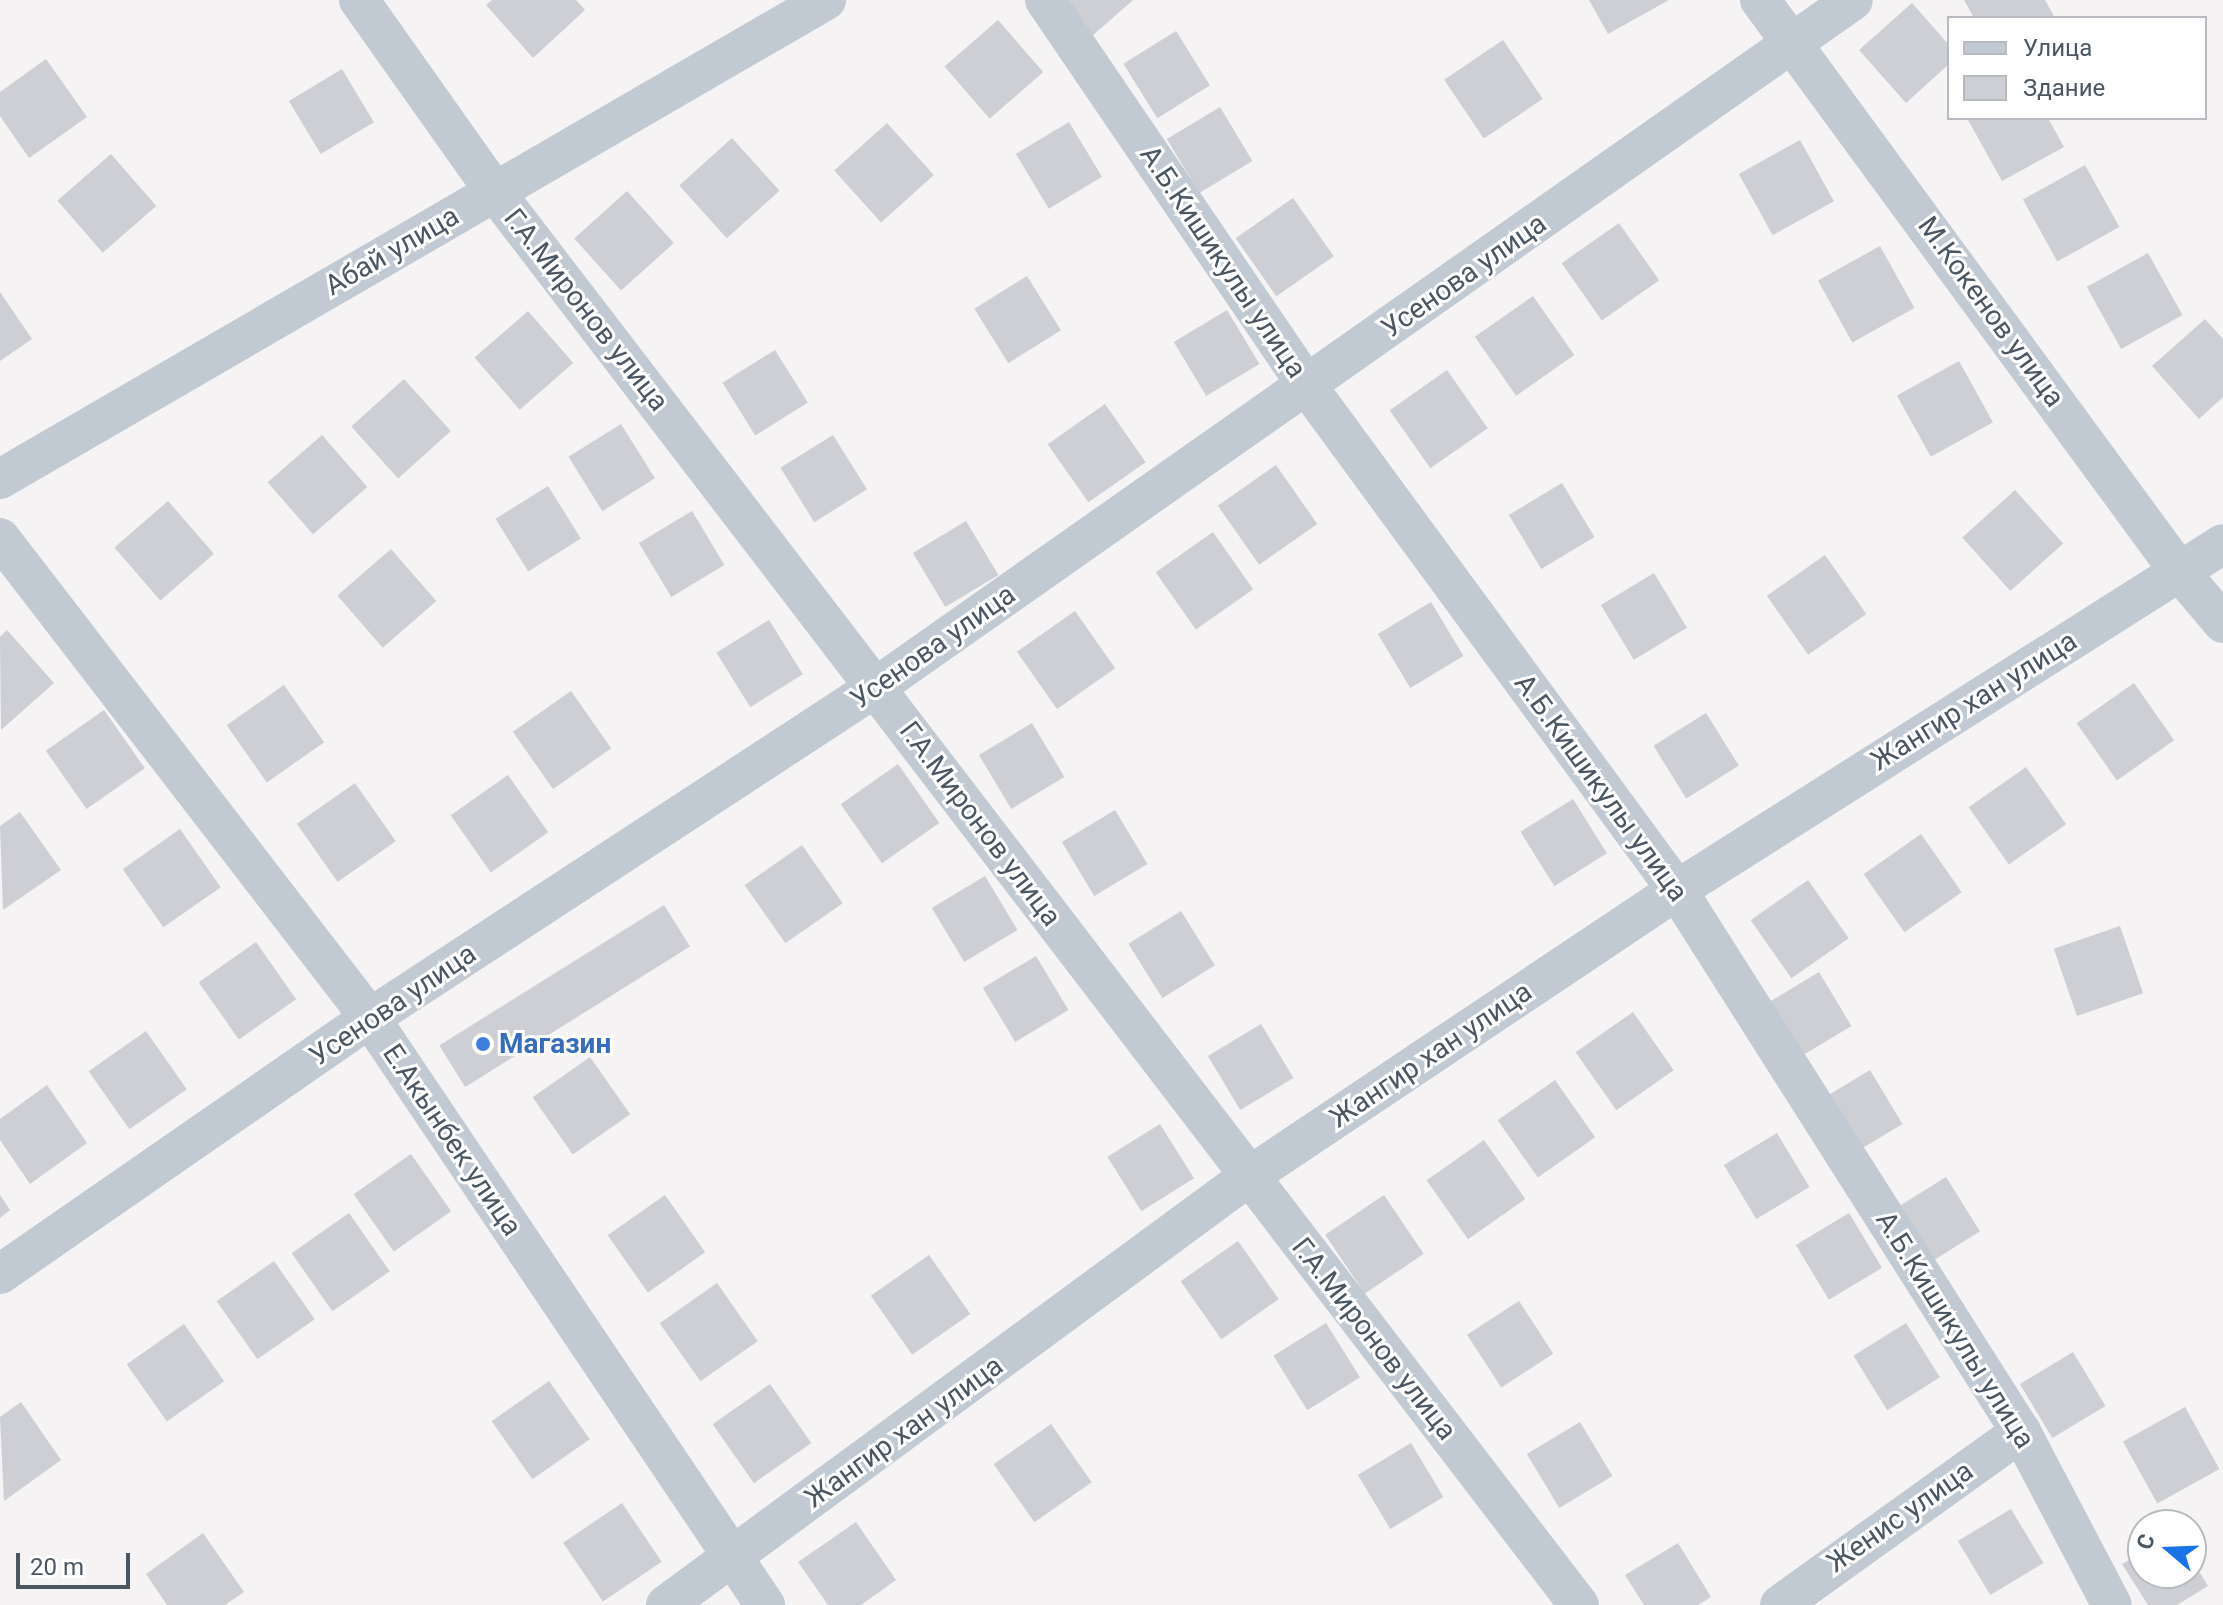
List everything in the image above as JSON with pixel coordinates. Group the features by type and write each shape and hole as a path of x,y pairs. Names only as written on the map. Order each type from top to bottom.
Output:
{"street":[{"name":"Г.А.Миронов улица","path":"359,0 495,192 1579,1605"},
{"name":"Абай улица","path":"0,479 826,0"},
{"name":"А.Б.Кишикулы улица","path":"1045,0 1307,386 1677,890 2021,1432 2112,1605"},
{"name":"М.Кокенов улица","path":"1760,0 1795,43 2179,571 2223,623"},
{"name":"Усенова улица","path":"0,1274 370,1018 876,687 1853,0"},
{"name":"Е.Акынбек улица","path":"0,538 370,1018 765,1605"},
{"name":"Жангир хан улица","path":"666,1605 1248,1177 1677,890 2223,544"},
{"name":"Женис улица","path":"1780,1605 2021,1432"}],"building":[{"path":"492,0 576,0 585,10 533,58 486,5"},
{"path":"1058,0 1133,0 1091,37"},
{"path":"1589,0 1669,0 1608,34"},
{"path":"1964,0 2045,0 2054,16 1973,16"},
{"path":"1912,3 1947,43 1947,66 1906,103 1859,50"},
{"path":"998,20 1043,72 990,119 944,67"},
{"path":"1176,31 1210,85 1157,118 1123,64"},
{"path":"1503,40 1543,99 1484,139 1444,80"},
{"path":"46,59 87,117 29,158 0,116 0,92"},
{"path":"342,69 374,122 321,154 289,101"},
{"path":"1220,107 1252,161 1199,193 1167,139"},
{"path":"1968,120 2049,120 2064,147 2002,181"},
{"path":"1069,122 1102,177 1049,209 1016,154"},
{"path":"887,123 934,175 881,223 834,171"},
{"path":"732,138 780,191 727,238 679,186"},
{"path":"1800,140 1834,201 1773,235 1739,174"},
{"path":"111,154 156,206 103,253 57,201"},
{"path":"2085,165 2119,227 2057,262 2023,199"},
{"path":"627,191 674,243 621,291 574,239"},
{"path":"1293,198 1334,256 1276,296 1236,238"},
{"path":"1619,223 1659,280 1602,320 1562,263"},
{"path":"1880,246 1914,308 1852,343 1818,280"},
{"path":"2148,253 2182,315 2121,349 2087,287"},
{"path":"1027,276 1061,330 1008,363 974,309"},
{"path":"0,292 32,339 0,361"},
{"path":"1533,296 1574,355 1516,396 1475,337"},
{"path":"1227,310 1259,364 1206,396 1174,342"},
{"path":"528,311 573,363 520,410 474,358"},
{"path":"2205,319 2223,339 2223,397 2199,419 2152,366"},
{"path":"775,350 808,403 755,435 722,383"},
{"path":"1959,361 1993,422 1931,457 1897,395"},
{"path":"1447,370 1488,428 1430,468 1390,410"},
{"path":"404,379 451,431 398,479 351,427"},
{"path":"1105,404 1146,462 1088,502 1048,444"},
{"path":"621,424 655,478 602,511 568,457"},
{"path":"322,435 367,487 313,534 268,482"},
{"path":"833,435 867,489 814,522 780,468"},
{"path":"1276,465 1317,524 1259,565 1218,506"},
{"path":"1562,483 1594,537 1541,569 1509,515"},
{"path":"548,486 581,539 528,571 495,519"},
{"path":"2015,490 2063,544 2010,591 1962,538"},
{"path":"168,501 214,554 160,600 114,548"},
{"path":"692,511 724,565 671,597 639,543"},
{"path":"966,521 998,575 945,607 913,553"},
{"path":"1213,532 1253,589 1196,629 1156,572"},
{"path":"391,549 436,601 383,648 337,596"},
{"path":"1825,555 1866,614 1808,655 1767,596"},
{"path":"1654,573 1687,628 1634,660 1601,605"},
{"path":"1431,602 1463,656 1410,688 1378,634"},
{"path":"1075,611 1115,668 1057,709 1017,652"},
{"path":"769,620 803,674 750,707 716,653"},
{"path":"7,630 54,683 1,730 0,637"},
{"path":"2134,683 2174,740 2117,780 2077,723"},
{"path":"284,685 324,742 267,782 227,725"},
{"path":"571,691 611,748 553,789 513,732"},
{"path":"104,710 145,768 87,809 46,751"},
{"path":"1706,713 1739,766 1686,798 1653,746"},
{"path":"1032,723 1064,777 1011,809 979,755"},
{"path":"898,764 939,823 882,863 841,804"},
{"path":"2026,767 2066,824 2009,864 1969,807"},
{"path":"508,775 548,832 491,872 451,815"},
{"path":"355,783 396,841 338,882 297,824"},
{"path":"1573,799 1607,853 1554,886 1520,832"},
{"path":"1115,810 1147,864 1094,896 1062,842"},
{"path":"20,812 61,870 3,910 0,826"},
{"path":"180,829 221,887 163,927 123,869"},
{"path":"1921,834 1962,892 1904,932 1864,874"},
{"path":"802,845 843,903 785,943 745,885"},
{"path":"985,876 1017,930 964,962 932,908"},
{"path":"1808,880 1849,938 1791,978 1751,920"},
{"path":"664,905 690,947 465,1087 439,1045"},
{"path":"1181,911 1215,965 1162,998 1128,944"},
{"path":"2120,926 2143,993 2077,1016 2054,949"},
{"path":"256,942 296,999 239,1039 199,982"},
{"path":"1036,956 1068,1010 1015,1042 983,988"},
{"path":"1819,972 1851,1026 1798,1058 1766,1004"},
{"path":"1633,1012 1674,1070 1616,1110 1576,1052"},
{"path":"1261,1024 1293,1078 1240,1110 1208,1056"},
{"path":"146,1031 187,1089 129,1129 89,1071"},
{"path":"590,1057 630,1114 573,1154 533,1097"},
{"path":"1870,1070 1902,1124 1849,1156 1817,1102"},
{"path":"1555,1080 1595,1137 1538,1177 1498,1120"},
{"path":"47,1085 87,1143 30,1184 0,1140 0,1119"},
{"path":"1160,1124 1194,1178 1141,1211 1107,1157"},
{"path":"1777,1133 1809,1187 1756,1219 1724,1165"},
{"path":"1484,1140 1525,1199 1468,1239 1427,1180"},
{"path":"411,1154 451,1211 394,1251 354,1194"},
{"path":"1946,1177 1980,1231 1927,1264 1893,1210"},
{"path":"0,1195 10,1210 0,1218"},
{"path":"665,1195 705,1252 648,1292 608,1235"},
{"path":"1384,1195 1424,1254 1365,1294 1325,1235"},
{"path":"349,1213 390,1271 332,1311 292,1253"},
{"path":"1849,1213 1882,1268 1829,1300 1796,1245"},
{"path":"1238,1241 1279,1299 1221,1339 1181,1281"},
{"path":"929,1255 970,1314 912,1355 871,1296"},
{"path":"274,1261 315,1319 257,1359 217,1301"},
{"path":"717,1283 758,1341 700,1381 660,1323"},
{"path":"1519,1301 1553,1354 1501,1388 1467,1335"},
{"path":"1326,1323 1360,1377 1307,1410 1273,1356"},
{"path":"1906,1323 1940,1377 1887,1410 1853,1356"},
{"path":"184,1324 224,1381 167,1421 127,1364"},
{"path":"2073,1352 2105,1406 2052,1438 2020,1384"},
{"path":"549,1381 590,1439 532,1479 492,1421"},
{"path":"770,1384 811,1443 754,1483 713,1424"},
{"path":"21,1402 61,1460 4,1501 0,1417"},
{"path":"2185,1407 2219,1469 2157,1504 2123,1441"},
{"path":"1580,1422 1612,1476 1559,1508 1527,1454"},
{"path":"1051,1424 1092,1482 1034,1522 994,1464"},
{"path":"1411,1443 1443,1497 1390,1529 1358,1475"},
{"path":"622,1503 662,1562 603,1602 563,1543"},
{"path":"2011,1509 2043,1563 1990,1595 1958,1541"},
{"path":"856,1522 896,1580 861,1605 828,1605 798,1562"},
{"path":"203,1533 244,1592 225,1605 167,1605 146,1574"},
{"path":"1678,1543 1711,1597 1698,1605 1644,1605 1625,1575"},
{"path":"2138,1589 2203,1589 2177,1605 2148,1605"}],"place":[{"name":"Магазин","path":"483,1044"}]}
